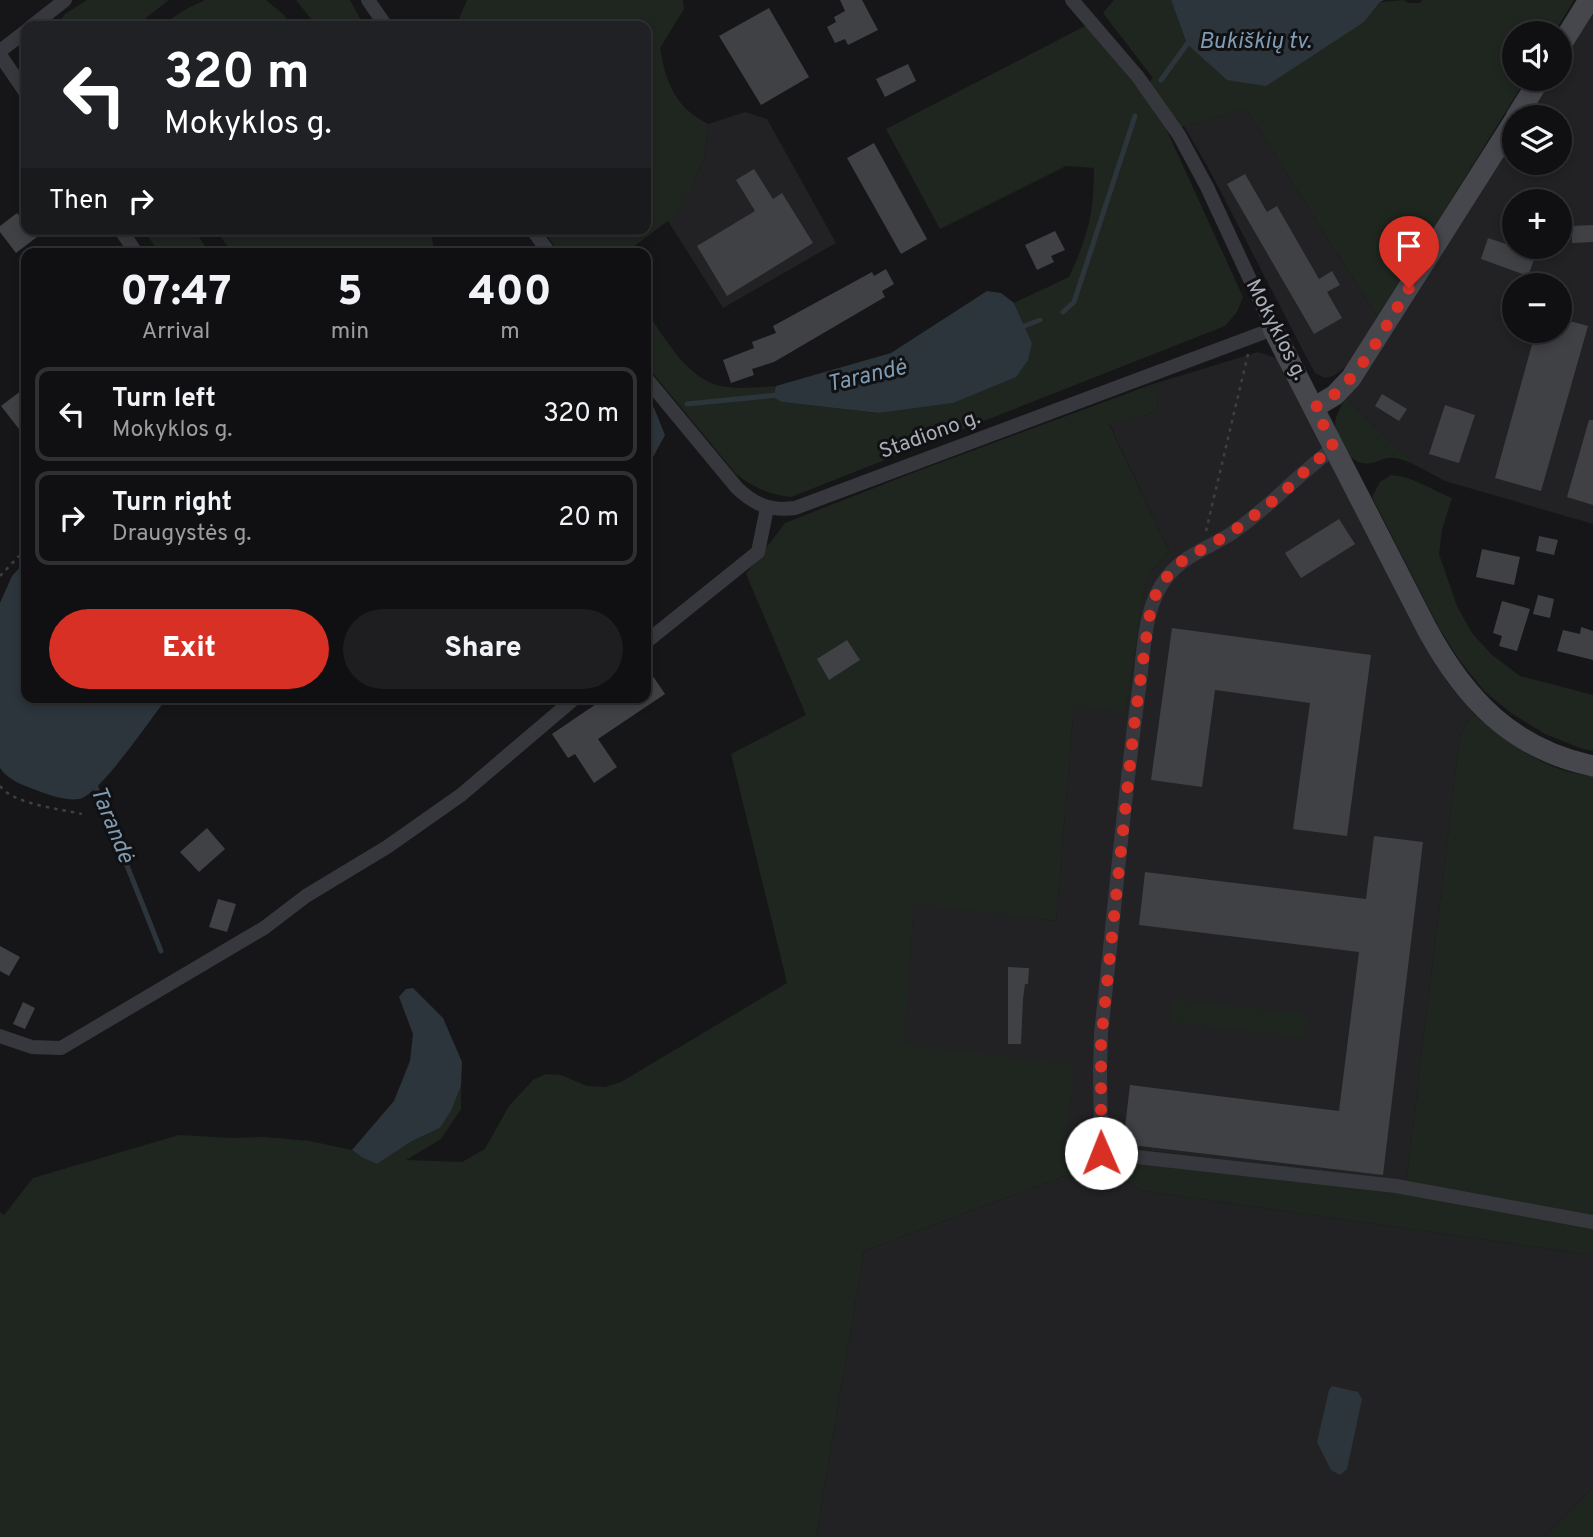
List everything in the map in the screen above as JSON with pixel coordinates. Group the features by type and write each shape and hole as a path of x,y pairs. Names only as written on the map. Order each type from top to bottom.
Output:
{"street":[{"path":"38,21 65,0"},
{"path":"368,0 383,21"},
{"name":"Mokyklos g.","path":"1072,0 1138,77 1184,143 1273,328 1440,653 1470,695 1499,723 1522,740 1569,761 1593,766"},
{"path":"1572,27 1589,0"},
{"path":"21,35 0,53 21,85"},
{"path":"1315,407 1335,395 1357,369 1502,140"},
{"name":"Stadiono g.","path":"767,508 795,508 1273,328"},
{"path":"651,384 737,488 751,501 767,508 758,552 651,638"},
{"path":"1334,448 1313,463 1282,494 1231,533 1183,560 1166,578 1156,594 1149,618 1134,726 1101,1041 1101,1153 1395,1186 1593,1222"},
{"path":"0,1036 32,1047 61,1048 264,928 306,896 387,847 461,795 569,703"}],"path":[{"path":"1202,548 1252,337"},
{"path":"0,576 21,555"},
{"path":"0,786 23,801 82,814"}],"shaded area":[{"path":"87,0 169,0 143,21 60,21 65,14"},
{"path":"205,0 266,0 288,21 168,21"},
{"path":"296,0 350,0 361,21 313,21"},
{"path":"467,0 683,0 684,9 660,48 662,61 669,83 680,102 708,124 704,157 689,195 673,217 651,234 651,21 458,21"},
{"path":"1114,0 1171,0 1187,44 1332,41 1364,22 1380,2 1574,0 1561,21 1502,21 1502,91 1519,91 1510,105 1502,105 1502,118 1378,318 1246,109 1167,131 1243,297 1237,312 1225,326 791,497 762,490 736,474 651,371 651,319 690,369 713,384 739,388 776,386 773,396 782,402 878,413 953,403 1032,343 1014,303 1069,277 1089,224 1094,168 1066,166 940,229 886,129 1087,25 1140,91 1153,78 1103,13"},
{"path":"1593,11 1593,524 1445,481 1415,465 1346,398 1502,154 1502,175 1572,175 1572,105 1533,105 1542,91 1572,91 1572,44"},
{"path":"1246,109 1378,318 1347,366 1333,376 1325,378 1315,373 1184,126"},
{"path":"745,112 767,119 836,243 723,308 668,221 689,195 704,157 708,124"},
{"path":"147,235 197,235 207,248 156,248"},
{"path":"219,235 431,235 434,248 229,248"},
{"path":"547,235 649,235 632,248 555,248"},
{"path":"1258,352 1279,359 1448,683 1475,715 1466,723 1460,737 1406,1183 1066,1140 903,1044 914,903 1056,921 1074,705 1126,712 1144,590 1149,573 1169,551 1109,423 1144,416 1157,410 1158,396 1150,385"},
{"path":"1150,385 1158,396 1157,410 1144,416 1109,424 1169,551 1149,573 1144,590 1126,713 1074,705 1056,921 914,904 904,1044 1075,1065 1066,1140 1406,1183 1460,737 1466,723 1475,715 1515,746 1544,763 1593,776 1593,1255 1144,1191 1122,1179 1067,1175 864,1251 816,1537 0,1537 0,1212 4,1215 33,1178 179,1135 310,1141 352,1150 377,1164 412,1141 440,1128 451,1111 461,1086 461,1109 441,1139 406,1160 462,1162 485,1149 509,1106 533,1080 546,1074 561,1075 587,1086 605,1087 621,1082 787,983 731,754 806,715 746,574 785,523"},
{"path":"1346,398 1415,465 1395,458 1366,463 1351,457 1335,428 1338,413"},
{"path":"1391,475 1414,481 1452,498 1442,530 1439,554 1457,606 1472,633 1491,654 1520,676 1593,695 1593,751 1545,734 1511,713 1485,692 1460,661 1439,628 1372,497 1380,482"},
{"path":"1173,999 1308,1014 1305,1038 1169,1022"},
{"path":"1067,1175 1122,1179 1144,1191 1593,1255 1593,1487 1545,1537 816,1537 864,1251"},
{"path":"1593,1487 1593,1537 1545,1537"}],"water":[{"name":"Bukiškių tv.","path":"1171,0 1384,0 1364,22 1266,86 1227,80 1187,44"},
{"path":"987,291 1001,293 1014,303 1032,343 1028,360 1016,377 953,403 879,413 782,402 773,397 776,386 891,353"},
{"path":"651,405 665,435 651,458"},
{"path":"21,566 21,703 163,703 99,785 79,799 46,794 12,779 0,768 0,603 12,576"},
{"path":"413,988 443,1018 462,1062 461,1086 451,1111 440,1128 412,1141 377,1164 352,1150 394,1101 410,1061 413,1034 399,997 406,989"},
{"path":"1332,1386 1358,1392 1362,1399 1347,1469 1340,1475 1331,1470 1317,1442"}],"building":[{"path":"840,0 862,0 878,30 848,45 845,39 835,43 827,27 836,22 834,17 845,11"},
{"path":"769,8 809,77 761,105 719,36"},
{"path":"908,64 916,81 885,97 876,79"},
{"path":"874,143 927,239 901,254 847,158"},
{"path":"754,169 773,199 782,193 813,243 727,296 697,246 755,211 736,180"},
{"path":"1245,174 1267,212 1277,206 1319,279 1332,271 1340,285 1327,292 1342,318 1314,334 1227,184"},
{"path":"17,213 21,218 21,235 37,237 16,253 0,232 0,226"},
{"path":"1593,225 1593,242 1572,243 1572,226"},
{"path":"1055,231 1065,250 1051,256 1054,262 1037,270 1025,245"},
{"path":"1488,238 1502,243 1502,259 1534,259 1529,273 1520,273 1481,259"},
{"path":"886,269 894,284 882,291 885,297 774,362 752,369 754,375 731,383 723,360 754,348 752,342 776,333 773,326 872,272 874,276"},
{"path":"1572,322 1588,326 1541,491 1495,478 1532,343 1572,343"},
{"path":"21,391 21,432 1,406"},
{"path":"1382,394 1407,409 1399,421 1375,406"},
{"path":"1445,405 1475,415 1459,463 1429,454"},
{"path":"1589,420 1593,420 1593,505 1567,497"},
{"path":"1339,519 1355,544 1301,578 1285,553"},
{"path":"1539,536 1558,540 1554,555 1536,551"},
{"path":"1482,549 1520,557 1514,585 1476,577"},
{"path":"1538,595 1554,599 1550,618 1533,614"},
{"path":"1502,601 1530,609 1517,651 1499,646 1502,636 1493,633"},
{"path":"1581,627 1593,631 1593,660 1557,651 1563,630 1580,634"},
{"path":"1172,628 1371,655 1347,836 1293,829 1310,703 1215,690 1202,787 1151,780"},
{"path":"847,640 860,660 829,680 817,659"},
{"path":"651,673 665,694 598,739 617,767 594,783 575,754 568,758 552,734 598,703 651,703"},
{"path":"207,828 225,849 199,872 180,852"},
{"path":"1374,836 1423,842 1383,1175 1123,1144 1130,1085 1339,1111 1359,952 1139,925 1145,872 1366,899"},
{"path":"218,899 236,904 227,932 209,927"},
{"path":"0,946 20,957 9,976 0,971"},
{"path":"1008,967 1029,968 1023,999 1021,1044 1008,1044"},
{"path":"23,1002 35,1008 25,1029 13,1024"}],"waterway":[{"name":"Tarandė","path":"1161,80 1190,40"},
{"name":"Tarandė","path":"1063,312 1074,302 1135,116"},
{"name":"Tarandė","path":"1019,328 1040,320"},
{"name":"Tarandė","path":"687,404 778,395"},
{"name":"Tarandė","path":"95,785 161,951"}],"route":[{"path":"1101,1153 1101,1041 1134,726 1149,618 1156,594 1166,578 1183,560 1231,533 1282,494 1313,463 1334,448 1315,407 1335,395 1351,378 1409,288"}]}
